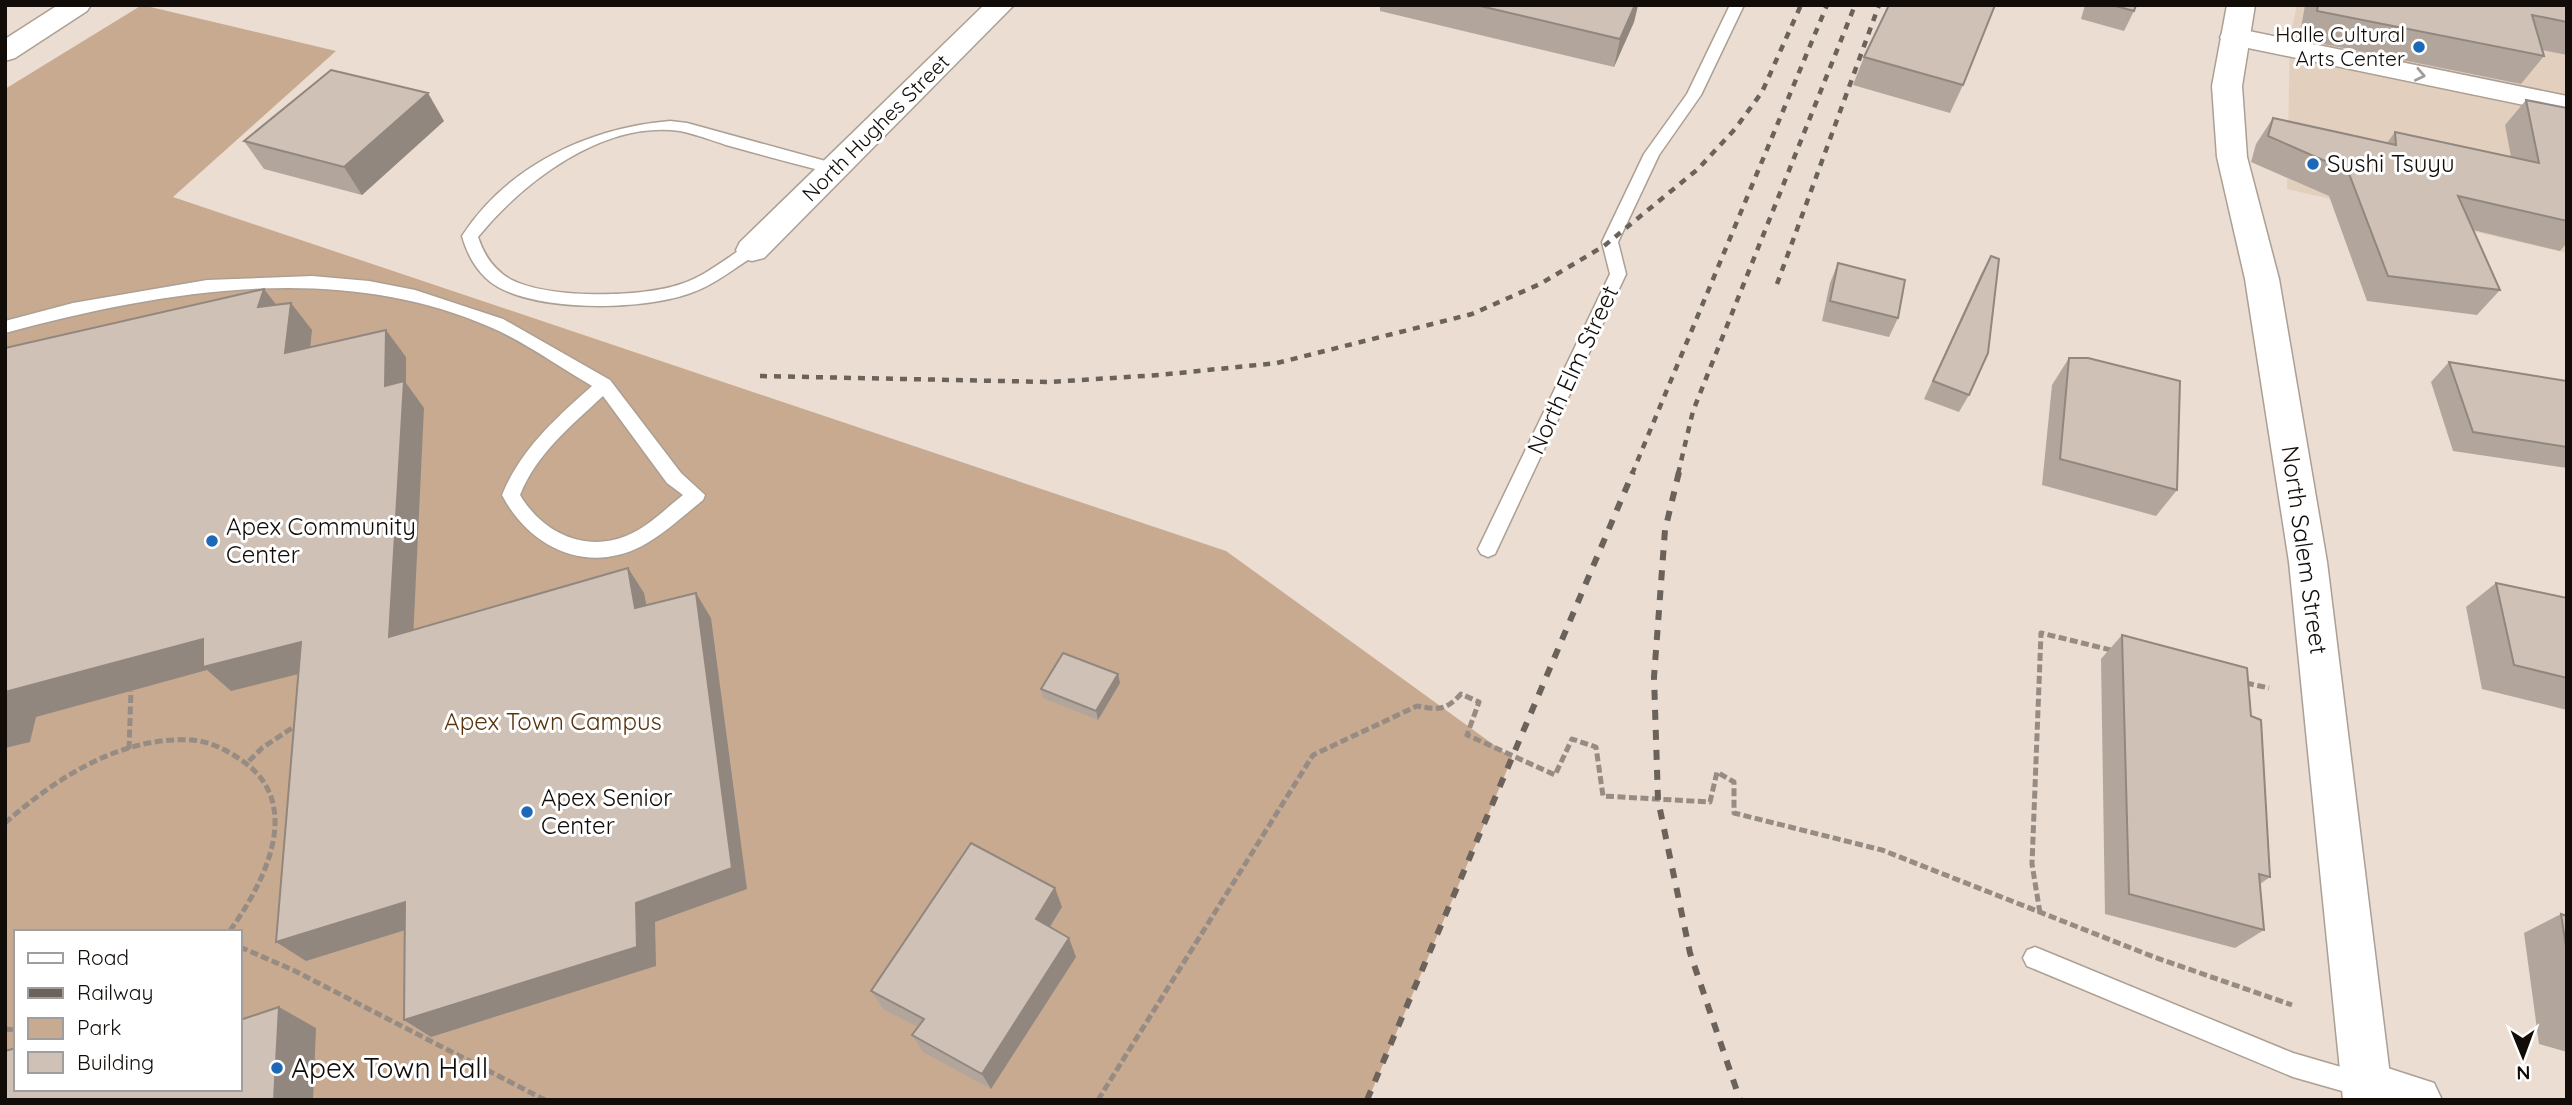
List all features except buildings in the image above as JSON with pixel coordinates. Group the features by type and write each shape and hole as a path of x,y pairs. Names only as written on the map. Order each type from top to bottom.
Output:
{"main road":[{"path":"5,52 78,5"},
{"name":"North Hughes Street","path":"752,250 1000,5"},
{"path":"2237,21 2567,106"},
{"name":"North Salem Street","path":"2237,21 2227,86 2232,157 2262,279 2308,562 2367,1093"},
{"path":"2367,1093 2417,1100"}],"lane":[{"name":"North Elm Street","path":"1488,549 1618,274 1610,242 1652,154 1694,95 1737,5"},
{"path":"752,250 684,290 590,299 512,287 487,269 474,253 470,236 488,212 545,165 581,145 617,132 672,125 835,169"},
{"path":"5,327 73,309 207,286 312,282 369,287 415,296 497,323 604,385 674,478 696,495 631,543 603,550 577,548 554,542 518,511 511,495 517,475 539,447 604,385"},
{"path":"2035,958 2367,1093"}],"path":[{"path":"2040,913 2032,864 2042,633 2122,652"},
{"path":"2242,682 2269,688"},
{"path":"129,749 131,691"},
{"path":"1098,1100 1313,755 1416,706 1435,709 1450,707 1461,694 1479,702 1467,735 1555,775 1572,739 1595,747 1604,796 1710,802 1717,772 1734,782 1734,814 1882,850 2154,957 2292,1005"},
{"path":"249,761 262,748 304,719"},
{"path":"5,823 52,785 84,765 129,749 188,739 225,749 249,761 268,786 276,811 274,846 269,867 258,889 230,930"},
{"path":"242,948 293,970 545,1100"}],"shaded area":[{"path":"2297,5 2567,5 2567,253 2287,189 2290,36"}],"green space":[{"name":"Apex Town Campus","path":"142,5 336,51 173,197 1226,551 1512,758 1368,1100 5,1100 5,89"}],"railway":[{"path":"760,376 1050,382 1159,375 1277,363 1472,314 1540,284 1604,246 1698,169 1735,129 1762,92 1801,5"},
{"path":"1632,474 1827,5"},
{"path":"1678,474 1693,411 1855,5"},
{"path":"1777,284 1879,5"},
{"path":"1367,1100 1633,472"},
{"path":"1679,472 1665,530 1654,677 1658,800 1690,953 1740,1100"}],"place":[{"name":"Halle Cultural Arts Center","path":"2419,47"},
{"name":"Sushi Tsuyu","path":"2313,164"},
{"name":"Apex Community Center","path":"212,541"},
{"name":"Apex Senior Center","path":"527,812"},
{"name":"Apex Town Hall","path":"277,1068"}]}
